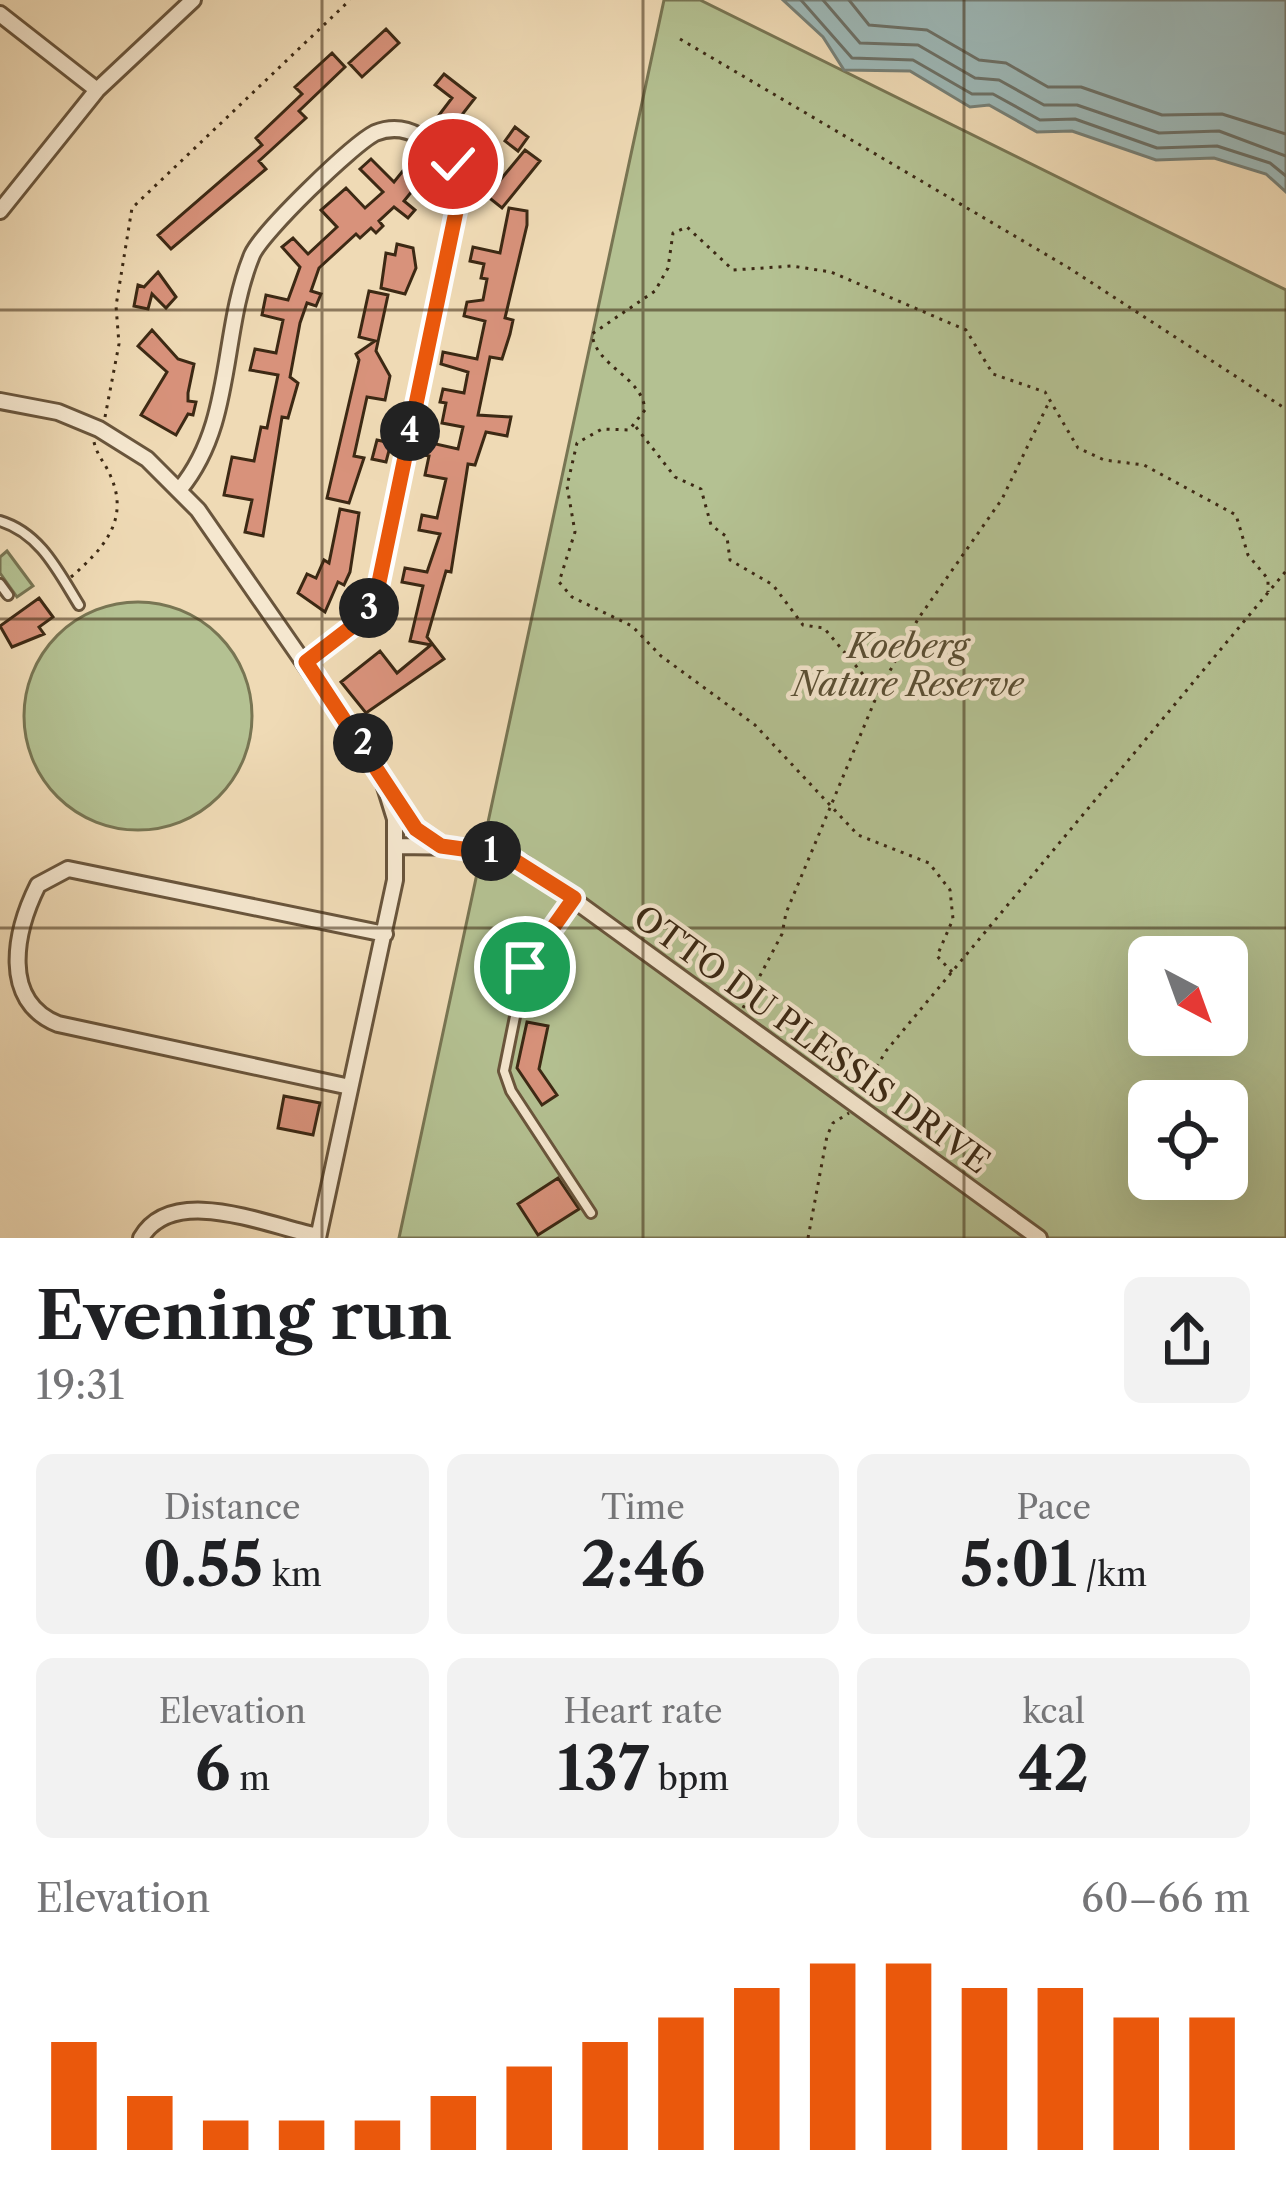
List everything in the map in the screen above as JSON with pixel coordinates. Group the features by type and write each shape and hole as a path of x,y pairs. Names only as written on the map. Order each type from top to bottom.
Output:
{"street":[{"path":"0,211 98,90 193,0"},
{"path":"0,14 98,90"},
{"path":"180,489 212,440 248,268 268,231 377,132 409,130 438,149 458,174 459,192 378,587 358,622 306,662"},
{"path":"0,401 58,412 99,429 147,459 180,489 306,662 416,829 441,846"},
{"path":"141,1238 156,1220 178,1209 318,1237 385,934 398,846 388,790"},
{"name":"OTTO DU PLESSIS DRIVE","path":"398,846 506,855 574,898 1040,1238"},
{"path":"350,1087 58,1024 28,1005 17,987 16,968 38,885 68,868 385,934"}],"lane":[{"path":"0,521 20,527 79,604"},
{"path":"0,584 8,595"},
{"path":"574,898 525,967 504,1070 511,1091 591,1213"}],"path":[{"path":"65,582 97,555 119,514 114,484 94,446 118,344 116,305 132,208 350,0"},
{"path":"680,39 1069,268 1286,409"},
{"path":"635,426 645,410 644,399 594,348 592,334 655,290 668,268 670,238 687,227 733,270 822,269 952,322 974,338 993,374 1051,399 1078,448 1104,460 1144,464 1236,515 1248,556 1268,579 1268,592"},
{"path":"736,1017 769,964 878,693 918,619 1002,499 1051,399"},
{"path":"635,426 675,477 701,489 711,525 727,537 730,560 773,585 802,625 824,628 878,693"},
{"path":"635,426 602,429 577,443 568,486 575,532 559,582 572,597 632,626 661,656 754,725 870,842 926,860 950,890 953,919 937,956 952,972"},
{"path":"875,1102 878,1062 1286,571"},
{"path":"808,1238 827,1136 832,1123 858,1106"}],"green space":[{"name":"Koeberg Nature Reserve","path":"664,0 700,0 1286,290 1286,1238 399,1238"},
{"path":"7,551 33,586 17,597 0,573 0,557"},
{"path":"138,602 182,610 219,635 244,672 252,716 244,760 219,797 182,822 138,830 94,822 57,797 32,760 24,716 32,672 57,635 94,610"}],"water":[{"path":"783,0 1286,0 1286,192 1266,174 1214,158 1156,160 1072,131 1037,132 989,105 970,107 910,71 844,70 823,37"}],"building":[{"path":"386,29 399,43 362,77 349,63"},
{"path":"332,53 345,67 299,111 306,118 259,161 266,169 171,249 158,235 262,145 256,138 302,94 295,87"},
{"path":"444,74 475,98 444,138 430,127 452,98 435,85"},
{"path":"515,127 528,137 518,151 505,141"},
{"path":"525,150 540,161 502,208 487,196"},
{"path":"418,152 434,164 404,201 415,210 408,218 394,207 379,221 383,226 376,233 371,228 360,238 356,234 319,268 311,291 321,294 316,306 307,303 300,323 290,377 298,383 288,418 282,417 263,536 245,532 252,500 224,495 232,457 254,461 261,427 267,428 278,375 250,370 255,349 276,353 283,320 262,315 266,295 288,300 300,267 282,247 293,238 308,254 337,227 321,210 346,188 365,208 383,192 360,169 371,159 394,182"},
{"path":"509,208 527,211 505,318 513,320 502,359 490,357 478,415 511,417 507,436 486,432 475,465 468,464 451,572 446,571 427,637 444,659 366,713 341,682 380,651 397,673 431,645 410,641 423,586 402,582 405,568 427,572 440,534 419,530 422,515 437,518 446,479 425,475 429,456 424,455 427,442 458,449 463,427 442,423 446,403 440,402 443,389 464,393 468,372 441,364 443,352 477,359 485,321 464,316 467,302 483,300 487,279 481,278 484,264 470,261 473,247 500,253"},
{"path":"397,244 413,248 416,268 405,294 381,288 386,253 395,255"},
{"path":"158,272 176,297 166,308 152,294 148,309 134,306 138,285 144,287"},
{"path":"369,291 388,295 376,351 390,376 385,400 367,397 354,456 364,458 349,503 327,498 359,360 356,354 375,341 359,337"},
{"path":"152,330 178,359 194,364 188,393 188,401 196,402 193,415 188,414 176,435 141,415 167,372 138,346"},
{"path":"377,440 391,443 386,462 372,459"},
{"path":"340,509 359,513 350,572 344,585 338,582 325,612 298,593 307,574 316,578 324,560 329,563"},
{"path":"39,598 53,617 39,627 44,634 12,647 0,626"},
{"path":"527,1022 548,1026 539,1069 557,1095 542,1105 517,1068"},
{"path":"284,1096 320,1103 313,1135 278,1128"},
{"path":"558,1178 579,1209 538,1235 518,1204"}],"route":[{"path":"453,164 460,183 458,202 378,587 358,622 306,662 416,829 441,846 506,855 574,898 525,967"}]}
